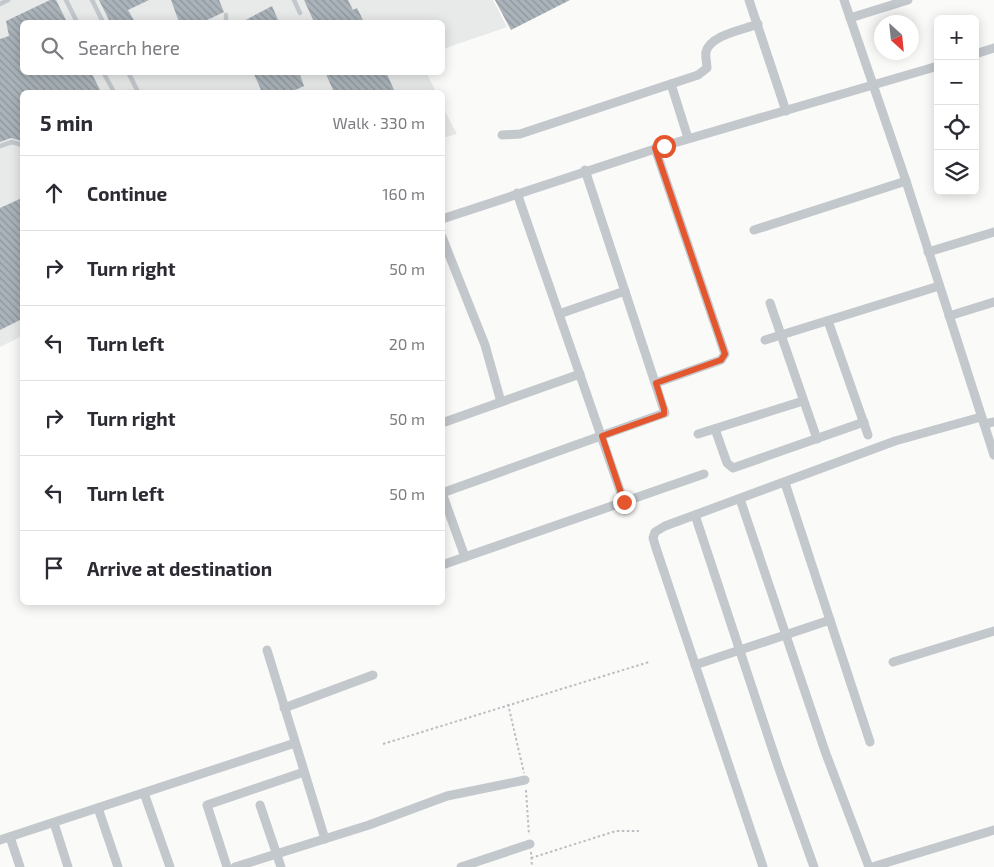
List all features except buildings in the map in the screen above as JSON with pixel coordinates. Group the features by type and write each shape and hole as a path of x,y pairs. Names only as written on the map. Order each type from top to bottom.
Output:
{"street":[{"path":"749,0 786,111"},
{"path":"844,0 906,182 994,455"},
{"path":"850,18 908,0"},
{"path":"502,135 520,134 705,71 707,68 706,51 715,41 758,24"},
{"path":"979,53 994,48"},
{"path":"445,218 655,148 934,67"},
{"path":"670,84 688,138"},
{"path":"655,148 725,354 721,360 656,383"},
{"path":"445,492 664,414 656,383 585,170"},
{"path":"754,230 906,182"},
{"path":"518,193 624,502"},
{"path":"928,252 994,232"},
{"path":"445,245 484,345 502,402"},
{"path":"766,340 939,286"},
{"path":"559,314 625,291"},
{"path":"949,316 994,302"},
{"path":"770,303 817,439"},
{"path":"828,321 868,435"},
{"path":"445,422 580,374"},
{"path":"698,434 804,401"},
{"path":"763,867 653,538 658,529 895,441 982,420 994,422"},
{"path":"715,429 731,468 864,422"},
{"path":"445,563 704,474"},
{"path":"785,483 870,742"},
{"path":"740,499 826,754 871,867 994,830"},
{"path":"445,501 465,557"},
{"path":"695,515 814,867"},
{"path":"695,665 830,620"},
{"path":"893,662 994,631"},
{"path":"267,650 325,839"},
{"path":"284,708 373,675"},
{"path":"0,840 295,743"},
{"path":"227,867 207,805 304,772"},
{"path":"235,867 325,839 462,792 525,780"},
{"path":"144,793 170,867"},
{"path":"260,805 281,867"},
{"path":"98,808 118,867"},
{"path":"54,823 68,867"},
{"path":"10,837 20,867"},
{"path":"461,867 530,844"}],"lane":[{"path":"0,4 8,0"},
{"path":"66,0 76,20"},
{"path":"92,0 102,20"},
{"path":"294,0 300,13"},
{"path":"105,75 113,90"},
{"path":"130,75 137,90"},
{"path":"0,146 12,142 20,144"}],"path":[{"path":"383,744 649,662"},
{"path":"531,858 616,831 639,831"}],"shaded area":[{"path":"0,0 493,0 507,27 445,48 445,20 20,20 20,75 428,75 435,90 20,90 20,337 0,347"},
{"path":"445,112 457,134 445,137"}],"route":[{"path":"624,502 602,436 664,414 656,383 725,357 725,351 655,148 664,146"}]}
